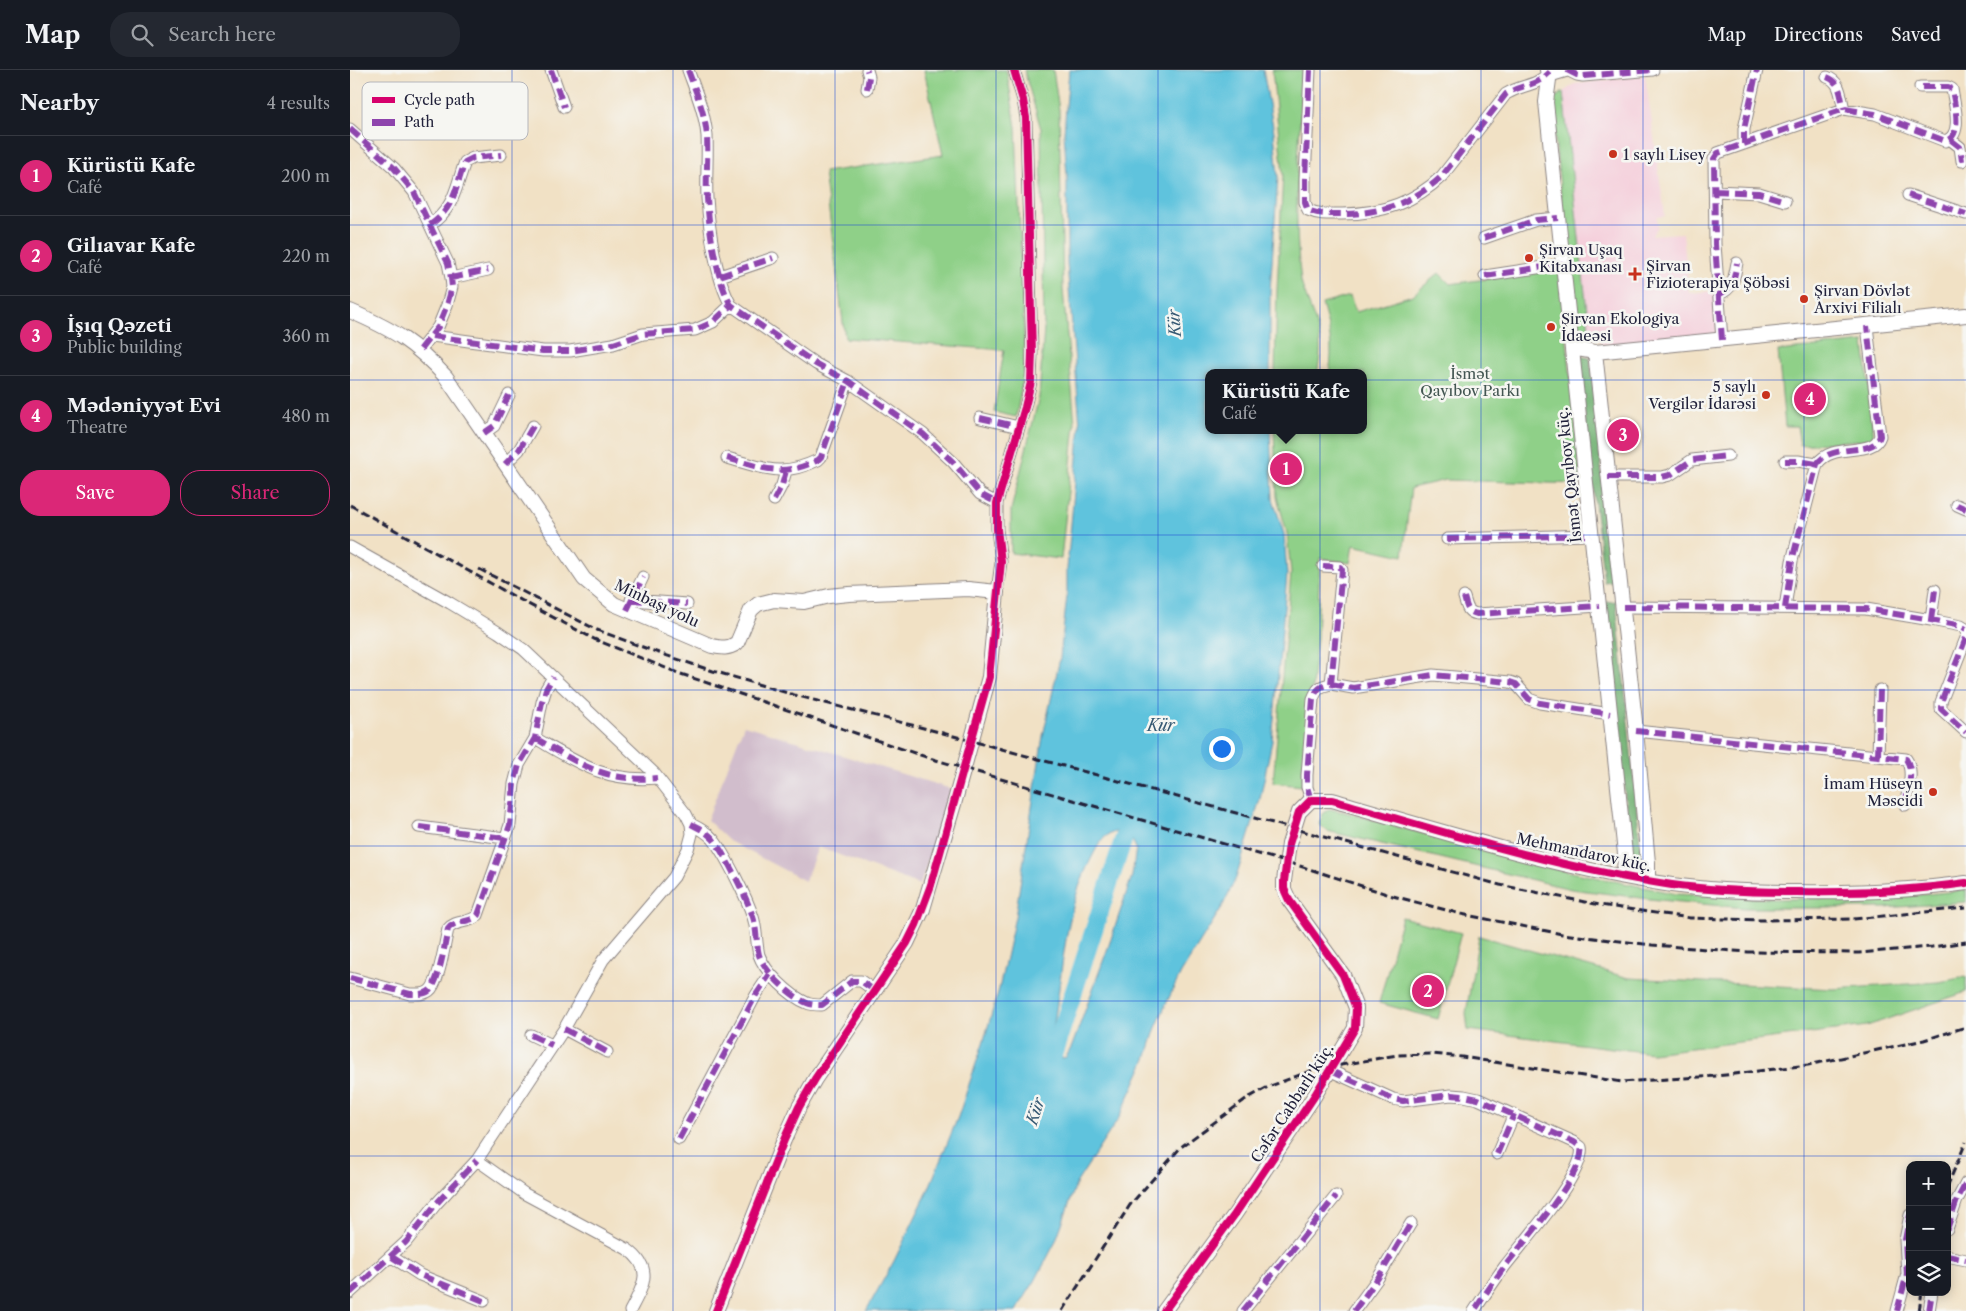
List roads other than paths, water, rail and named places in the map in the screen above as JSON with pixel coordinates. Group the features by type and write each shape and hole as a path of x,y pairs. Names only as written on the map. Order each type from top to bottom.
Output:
{"street":[{"path":"551,70 564,107"},
{"path":"688,70 701,105 707,136 707,197 723,291 731,305 816,364 848,381 923,434 953,462 980,494 997,503"},
{"path":"867,70 869,77 867,89"},
{"path":"716,1311 784,1140 799,1108 815,1078 907,943 916,924 931,885 989,677 1001,562 997,529 997,503 1031,382 1032,352 1026,118 1014,70"},
{"path":"1310,70 1305,156 1305,202 1308,210 1317,214 1364,214 1394,206 1414,198 1432,186 1442,176 1506,94 1512,90 1541,81 1549,71 1555,73 1566,70 1584,76 1653,70"},
{"path":"1744,144 1744,129 1757,70"},
{"name":"İsmət Qayıbov küç.","path":"1549,71 1546,102 1625,854 1624,876"},
{"path":"1827,77 1834,79 1837,83 1844,109"},
{"path":"1722,340 1715,244 1714,158 1718,154 1744,144 1844,109 1875,114 1945,141 1951,140 1955,135 1956,126 1952,89 1948,87 1920,87"},
{"path":"350,129 362,140"},
{"path":"362,140 406,180 414,192 448,263 452,287 447,305 432,336 420,350"},
{"path":"1951,140 1960,147 1962,161"},
{"path":"430,226 442,217 450,206 465,162 473,158 501,155"},
{"path":"1715,191 1759,193 1785,201"},
{"path":"1908,195 1966,214"},
{"path":"1484,238 1527,223 1558,218"},
{"path":"720,276 773,258"},
{"path":"1718,294 1730,289 1736,263"},
{"path":"1485,276 1563,264"},
{"path":"451,278 488,270"},
{"path":"432,336 543,350 570,351 613,344 643,334 695,330 713,322 731,305"},
{"name":"Minbaşı yolu","path":"350,311 401,336 420,350 446,377 584,579 602,596 629,605 712,646 722,648 737,643 751,610 758,604 774,600 804,602 829,596 849,594 968,589 997,592"},
{"path":"1572,348 1595,352 1966,316"},
{"path":"1785,608 1794,553 1817,464 1828,453 1872,446 1878,442 1880,436 1867,326"},
{"path":"1595,352 1636,731 1648,880"},
{"path":"727,458 771,470 786,471 814,462 821,457 848,381"},
{"path":"484,433 494,426 508,395"},
{"path":"980,418 1019,427"},
{"path":"505,464 519,450 533,426"},
{"path":"1608,477 1662,478 1670,475 1692,460 1728,456"},
{"path":"1785,461 1817,464"},
{"path":"774,500 782,486 786,471"},
{"path":"1447,540 1591,535"},
{"path":"350,547 498,632 523,649 657,778 675,798 691,824 692,834 688,849 674,877 612,948 564,1029 477,1160 436,1204 392,1257 350,1293"},
{"path":"1323,566 1340,568 1342,570 1331,684"},
{"path":"643,577 629,605 686,604"},
{"path":"1931,620 1935,590"},
{"path":"1464,597 1470,613 1477,614 1622,600 1785,608 1866,609 1931,620 1961,626 1966,629"},
{"path":"1966,638 1941,702 1941,709 1966,732"},
{"path":"1311,800 1307,787 1307,776 1313,699 1316,690 1321,686 1331,684 1353,688 1433,675 1510,682 1516,684 1529,699 1540,703 1610,714"},
{"path":"350,978 410,994 420,994 431,990 436,982 448,929 452,924 474,920 478,915 510,825 514,784 519,765 535,738 542,702 553,677"},
{"path":"1878,756 1880,690"},
{"path":"1636,731 1906,759 1910,765 1910,772 1905,805"},
{"path":"535,738 586,767 610,776 638,780 657,778"},
{"name":"Mehmandarov küç.","path":"1311,800 1332,800 1478,842 1624,876 1716,890 1834,893 1875,892 1966,884"},
{"name":"Cəfər Cabbarlı küç.","path":"1164,1311 1235,1214 1331,1071 1355,1028 1356,1008 1343,975 1289,900 1284,889 1289,844 1299,812 1311,800"},
{"path":"691,824 702,829 713,839 722,854 754,919 759,953 770,974 808,1004 822,1005 852,981 861,982 875,991"},
{"path":"419,827 505,838"},
{"path":"679,1139 756,995 770,974"},
{"path":"564,1029 607,1052"},
{"path":"530,1035 552,1046"},
{"path":"1331,1071 1393,1099 1403,1101 1451,1095 1478,1099 1514,1114 1581,1147 1581,1158 1560,1196 1506,1265 1474,1311"},
{"path":"1497,1154 1514,1114"},
{"path":"477,1160 525,1194 637,1256 645,1275 643,1286 630,1311"},
{"path":"1951,1217 1966,1183"},
{"path":"1243,1311 1336,1196"},
{"path":"1354,1311 1378,1278 1411,1222"},
{"path":"1897,1311 1907,1274 1906,1235"},
{"path":"392,1257 420,1275 484,1301"},
{"path":"1951,1257 1966,1260"},
{"path":"1929,1311 1931,1296"}],"water":[{"name":"Kür","path":"1069,70 1263,70 1274,132 1278,177 1270,291 1270,369 1205,369 1205,434 1270,434 1273,499 1284,534 1287,575 1272,741 1260,799 1236,878 1222,907 1181,973 1155,1030 1146,1059 1120,1116 1077,1182 1055,1243 1035,1281 1016,1311 866,1311 894,1261 927,1193 958,1117 999,989 1015,917 1043,736 1060,658 1067,596 1067,569 1080,425 1067,263 1067,176 1064,133","holes":["1121,831 1129,834 1136,848 1132,876 1072,1046 1066,1057 1054,1061 1050,1054 1050,1046 1065,947 1069,924 1082,878 1094,852 1108,835"]}],"waterway":[{"name":"Kür","path":"1045,1080 1133,810"}],"railway":[{"path":"350,505 594,639 678,673 929,758 1303,867 1393,896 1461,914 1562,934 1652,945 1748,952 1859,953 1966,942"},
{"path":"479,569 597,630 713,671 798,696 939,732 1500,885 1600,905 1690,918 1762,920 1853,919 1966,908"},
{"path":"1062,1311 1130,1205 1181,1147 1246,1099 1268,1087 1313,1070 1397,1055 1433,1054 1622,1082 1717,1076 1808,1065 1924,1040 1966,1027"},
{"path":"1951,1178 1966,1142"},
{"path":"1919,1311 1921,1296"}],"place":[{"name":"1 saylı Lisey","path":"1613,154"},
{"name":"Şirvan Uşaq Kitabxanası","path":"1529,258"},
{"name":"Şirvan Fizioterapiya Şöbəsi","path":"1635,274"},
{"name":"Şirvan Dövlət Arxivi Filialı","path":"1804,299"},
{"name":"Şirvan Ekologiya İdaeəsi","path":"1551,327"},
{"name":"5 saylı Vergilər İdarəsi","path":"1766,395"},
{"name":"Mədəniyyət Evi","path":"1810,399"},
{"name":"İşıq Qəzeti","path":"1623,435"},
{"name":"Kürüstü Kafe","path":"1286,469"},
{"name":"İmam Hüseyn Məscidi","path":"1933,792"},
{"name":"Gilıavar Kafe","path":"1428,991"}],"park label":[{"name":"İsmət Qayıbov Parkı","path":"1470,382"}]}
